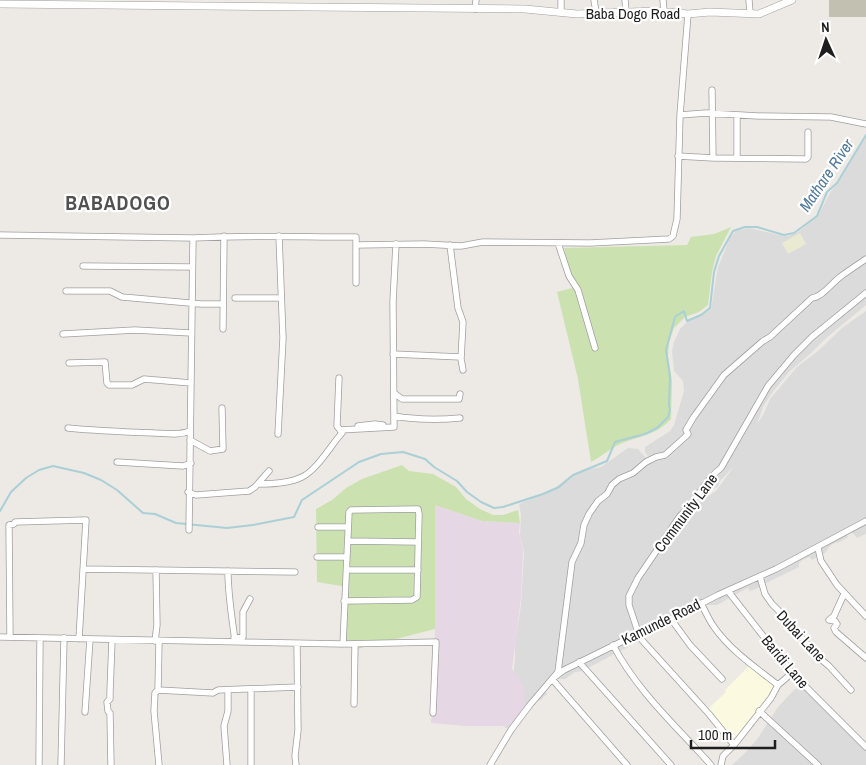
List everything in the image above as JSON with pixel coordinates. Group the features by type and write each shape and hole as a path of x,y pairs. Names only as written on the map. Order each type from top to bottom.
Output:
{"street":[{"path":"475,9 476,0"},
{"path":"561,0 562,12"},
{"path":"594,0 596,12"},
{"path":"625,0 626,11"},
{"path":"663,0 664,12"},
{"path":"749,0 750,14"},
{"name":"Baba Dogo Road","path":"5,2 221,3 525,9 578,14 626,11 688,14 710,12 759,14 792,0"},
{"path":"356,245 461,246 483,242 558,243 669,239 674,236 677,219 680,115 688,14"},
{"path":"712,90 713,158"},
{"path":"680,115 838,117 865,124"},
{"path":"737,115 737,158"},
{"path":"678,156 807,159 808,132"},
{"path":"0,235 356,238 356,283"},
{"path":"223,329 224,236"},
{"path":"278,434 283,338 279,236"},
{"path":"188,529 188,492 191,463 193,238"},
{"path":"558,243 569,276 578,290 595,348"},
{"path":"341,431 394,427 393,302 396,244"},
{"path":"450,246 458,308 463,322 461,357 463,370"},
{"path":"627,765 552,679 558,672 572,562 581,543 586,520 598,501 607,494 612,485 619,479 633,473 646,462 665,455 681,442 687,435 686,430 693,418 730,369 770,337 812,298 822,294 842,276 866,259"},
{"path":"83,266 192,267"},
{"path":"66,291 110,291 122,297 223,304"},
{"name":"Community Lane","path":"734,745 639,634 632,617 629,599 632,588 680,516 690,508 693,500 714,473 721,468 768,386 794,354 866,293"},
{"path":"235,298 281,298"},
{"path":"63,334 135,330 191,333"},
{"path":"393,354 461,357"},
{"path":"69,363 104,362 107,383 109,385 132,385 144,379 191,383"},
{"path":"338,378 337,426 341,431"},
{"path":"394,393 402,399 459,399 460,394"},
{"path":"190,440 210,451 223,449 222,408"},
{"path":"394,416 434,420 460,418"},
{"path":"259,484 272,484 302,477 310,471 341,431 368,424 386,425"},
{"path":"68,428 122,433 174,434 190,431"},
{"path":"117,462 183,466 191,463"},
{"path":"188,492 196,495 249,491 269,471"},
{"path":"342,644 344,601 348,557 349,512 351,510 418,510 416,597 414,599 344,601"},
{"path":"10,637 9,525 15,522 86,520 79,638"},
{"name":"Kamunde Road","path":"490,765 511,730 552,679 564,670 613,645 671,620 701,603 760,577 866,521"},
{"path":"318,527 348,527"},
{"path":"348,541 418,542"},
{"path":"818,548 821,560 837,585 857,604 866,616"},
{"path":"317,557 348,557"},
{"path":"83,569 295,572"},
{"path":"156,570 158,690 155,693 154,711 158,765"},
{"path":"347,570 418,570"},
{"path":"228,571 228,596 235,639"},
{"name":"Dubai Lane","path":"760,577 765,594 772,604 816,655 851,690"},
{"name":"Baridi Lane","path":"728,591 792,674 866,747"},
{"path":"846,595 843,596 834,616 830,620 837,624 834,628 836,632 866,658"},
{"path":"235,639 243,636 242,612 250,599"},
{"path":"701,603 714,628 723,638 778,685"},
{"path":"671,620 690,645 722,679"},
{"path":"0,637 157,641 235,639 297,644 436,642 433,713"},
{"path":"39,765 40,638"},
{"path":"61,765 64,638"},
{"path":"85,712 90,639"},
{"path":"111,765 110,713 107,702 110,699 112,640"},
{"path":"296,765 295,756 298,730 297,644"},
{"path":"354,704 355,644"},
{"path":"613,645 622,662 642,689 712,765"},
{"path":"579,662 671,765"},
{"path":"721,765 723,756 771,698 778,685 792,674"},
{"path":"158,690 213,694 216,690 298,687"},
{"path":"250,689 252,765"},
{"path":"227,765 224,726 228,711 228,690"},
{"path":"759,711 818,765"}],"shaded area":[{"path":"829,0 866,0 866,17 829,17"},
{"path":"866,137 866,305 789,372 763,407 757,424 770,399 797,367 819,350 842,328 866,311 866,534 857,538 852,532 847,535 848,537 829,547 826,552 812,560 810,557 804,559 799,563 799,567 756,589 750,591 748,588 717,605 697,605 640,631 629,600 639,573 634,579 628,596 628,606 637,632 624,638 628,647 582,671 575,672 565,679 553,679 544,690 547,694 537,701 513,731 504,727 518,718 521,706 521,689 511,690 515,643 521,605 524,552 520,536 521,515 519,504 552,490 570,476 584,470 601,467 628,448 638,449 649,461 650,459 645,452 645,447 670,431 674,425 684,391 683,381 674,371 672,351 674,342 680,329 688,321 711,309 718,267 730,238 736,231 749,228 784,236 798,232 818,216 830,193","holes":["735,465 716,491 692,506 640,573 692,500 694,502 718,486 720,481"]},
{"path":"800,233 806,244 788,254 782,243"},
{"path":"435,505 482,521 520,523 519,532 523,551 521,597 512,669 524,686 525,704 522,717 505,726 465,726 431,723 435,629"},
{"path":"750,665 775,688 734,739 708,709"},
{"path":"805,688 866,749 866,765 732,765 758,738 778,707 795,689"}],"green space":[{"path":"731,227 716,256 708,305 699,312 685,317 674,328 669,342 668,356 672,381 671,419 659,429 618,445 591,462 578,379 557,292 572,288 564,248 687,245 691,237 714,234"},
{"path":"402,465 409,471 433,474 456,487 466,499 480,509 493,515 503,515 518,510 520,523 482,521 435,505 435,629 353,650 341,635 342,610 347,587 317,582 316,509 362,479"}],"waterway":[{"name":"Mathare River","path":"0,511 11,492 26,478 39,470 53,466 84,473 101,480 117,490 143,513 155,514 176,523 227,528 253,525 294,517 302,500 359,462 381,454 403,452 425,459 457,481 467,492 481,502 494,508 503,507 543,494 559,487 573,475 607,461 615,442 645,434 657,428 668,417 670,410 670,377 666,350 675,317 684,311 687,321 701,315 710,308 714,272 719,256 733,231 745,227 757,227 784,235 794,233 817,216 827,192 837,183 866,135"}],"district":[{"name":"BABADOGO","path":"118,203"}]}
